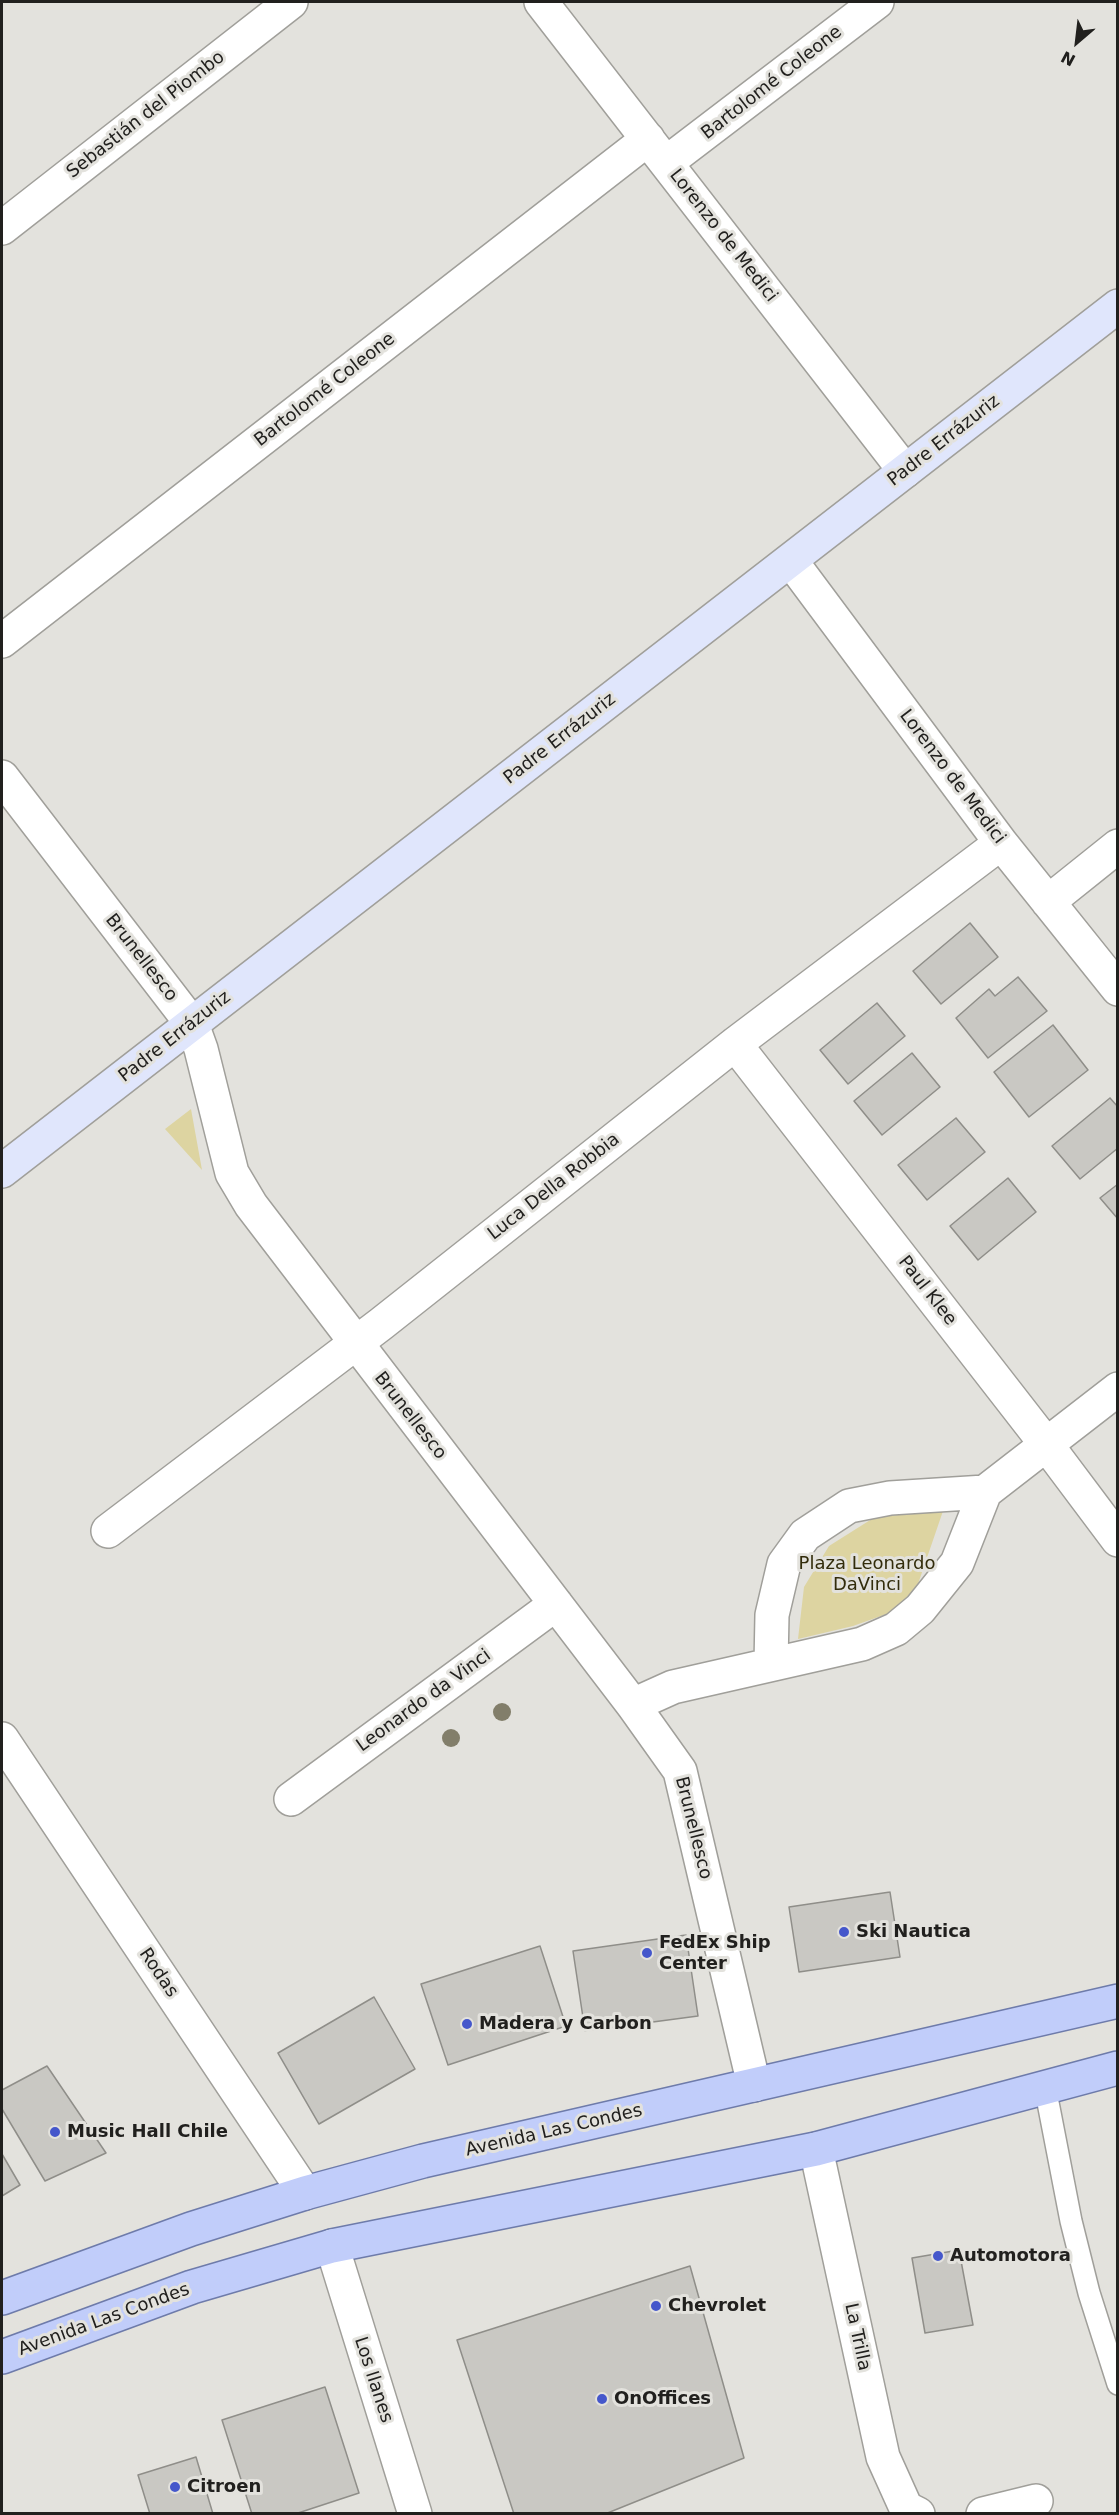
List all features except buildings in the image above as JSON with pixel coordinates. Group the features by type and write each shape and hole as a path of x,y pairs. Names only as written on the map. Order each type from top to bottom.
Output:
{"main road":[{"name":"Avenida Las Condes","path":"2,2298 191,2229 305,2193 423,2161 1118,2001"},
{"name":"Avenida Las Condes","path":"2,2357 192,2287 332,2246 816,2149 1118,2068"}],"street":[{"name":"Sebastián del Piombo","path":"2,228 291,2"},
{"name":"Lorenzo de Medici","path":"542,2 905,471"},
{"name":"Bartolomé Coleone","path":"2,641 657,151 877,2"},
{"name":"Padre Errázuriz","path":"2,1171 1118,306"},
{"name":"Lorenzo de Medici","path":"790,561 1001,843 1118,989"},
{"name":"Brunellesco","path":"2,777 192,1024 201,1049 232,1173 251,1205 354,1343 633,1705 680,1771 754,2085"},
{"name":"Luca Della Robbia","path":"108,1531 354,1343 735,1044 1001,843"},
{"path":"1048,902 1118,846"},
{"name":"Paul Klee","path":"735,1044 1047,1444 1118,1540"},
{"path":"633,1705 673,1687 862,1644 896,1629 920,1609 957,1563 985,1492 1118,1389"},
{"path":"771,1664 771,1615 784,1564 806,1535 849,1506 890,1498 985,1492"},
{"name":"Leonardo da Vinci","path":"291,1798 556,1604"},
{"name":"Rodas","path":"4,1750 305,2193"},
{"name":"La Trilla","path":"816,2149 883,2457 906,2508 918,2514"},
{"name":"Los Ilanes","path":"332,2246 415,2514"},
{"path":"983,2514 1036,2501"}],"lane":[{"path":"1045,2087 1071,2221 1089,2293 1118,2384"}],"green space":[{"path":"191,1109 202,1170 165,1129"},
{"name":"Plaza Leonardo DaVinci","path":"943,1511 918,1584 895,1611 853,1626 798,1639 804,1587 829,1546 875,1517"}],"place":[{"name":"Ski Nautica","path":"844,1932"},
{"name":"FedEx Ship Center","path":"647,1953"},
{"name":"Madera y Carbon","path":"467,2024"},
{"name":"Music Hall Chile","path":"55,2132"},
{"name":"Automotora","path":"938,2256"},
{"name":"Chevrolet","path":"656,2306"},
{"name":"OnOffices","path":"602,2399"},
{"name":"Citroen","path":"175,2487"}]}
